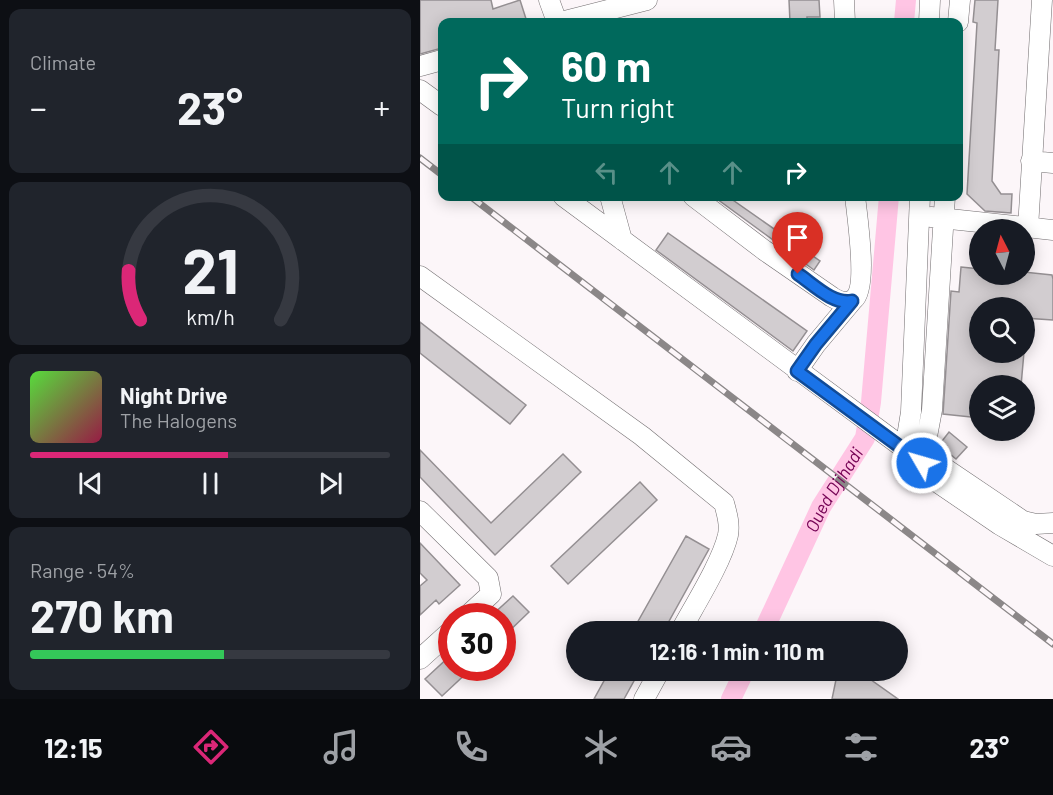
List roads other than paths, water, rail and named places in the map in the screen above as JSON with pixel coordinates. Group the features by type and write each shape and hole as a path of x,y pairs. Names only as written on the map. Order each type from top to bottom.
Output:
{"street":[{"path":"549,0 557,18"},
{"path":"575,18 647,0"},
{"path":"844,0 845,18"},
{"path":"929,18 930,0"},
{"path":"958,18 960,0"},
{"path":"1028,219 1042,0"},
{"path":"420,66 438,61"},
{"path":"420,90 438,103"},
{"path":"1031,161 1053,163"},
{"path":"570,201 904,449 922,463 934,480 1045,552 1052,522 1036,524 1023,521 943,467 933,463 922,463"},
{"path":"611,201 622,240"},
{"path":"700,201 764,250 832,297 843,303 852,301"},
{"path":"797,371 816,344 857,296 862,263 856,201"},
{"path":"922,463 932,410 945,201"},
{"path":"904,449 911,412 920,206 943,219 969,222"},
{"path":"1035,229 1053,230"},
{"path":"420,276 642,436 724,503 729,518 728,535 686,621"},
{"path":"420,511 488,578 491,594 481,603"},
{"path":"420,658 438,642"},
{"path":"644,699 654,681"}],"waterway":[{"name":"Oued Djihadi","path":"904,18 906,0"},
{"name":"Oued Djihadi","path":"768,621 821,507 865,438 871,402 889,201"},
{"name":"Oued Djihadi","path":"731,699 740,681"}],"railway":[{"path":"420,158 438,172"},
{"path":"477,201 1053,644"}]}
